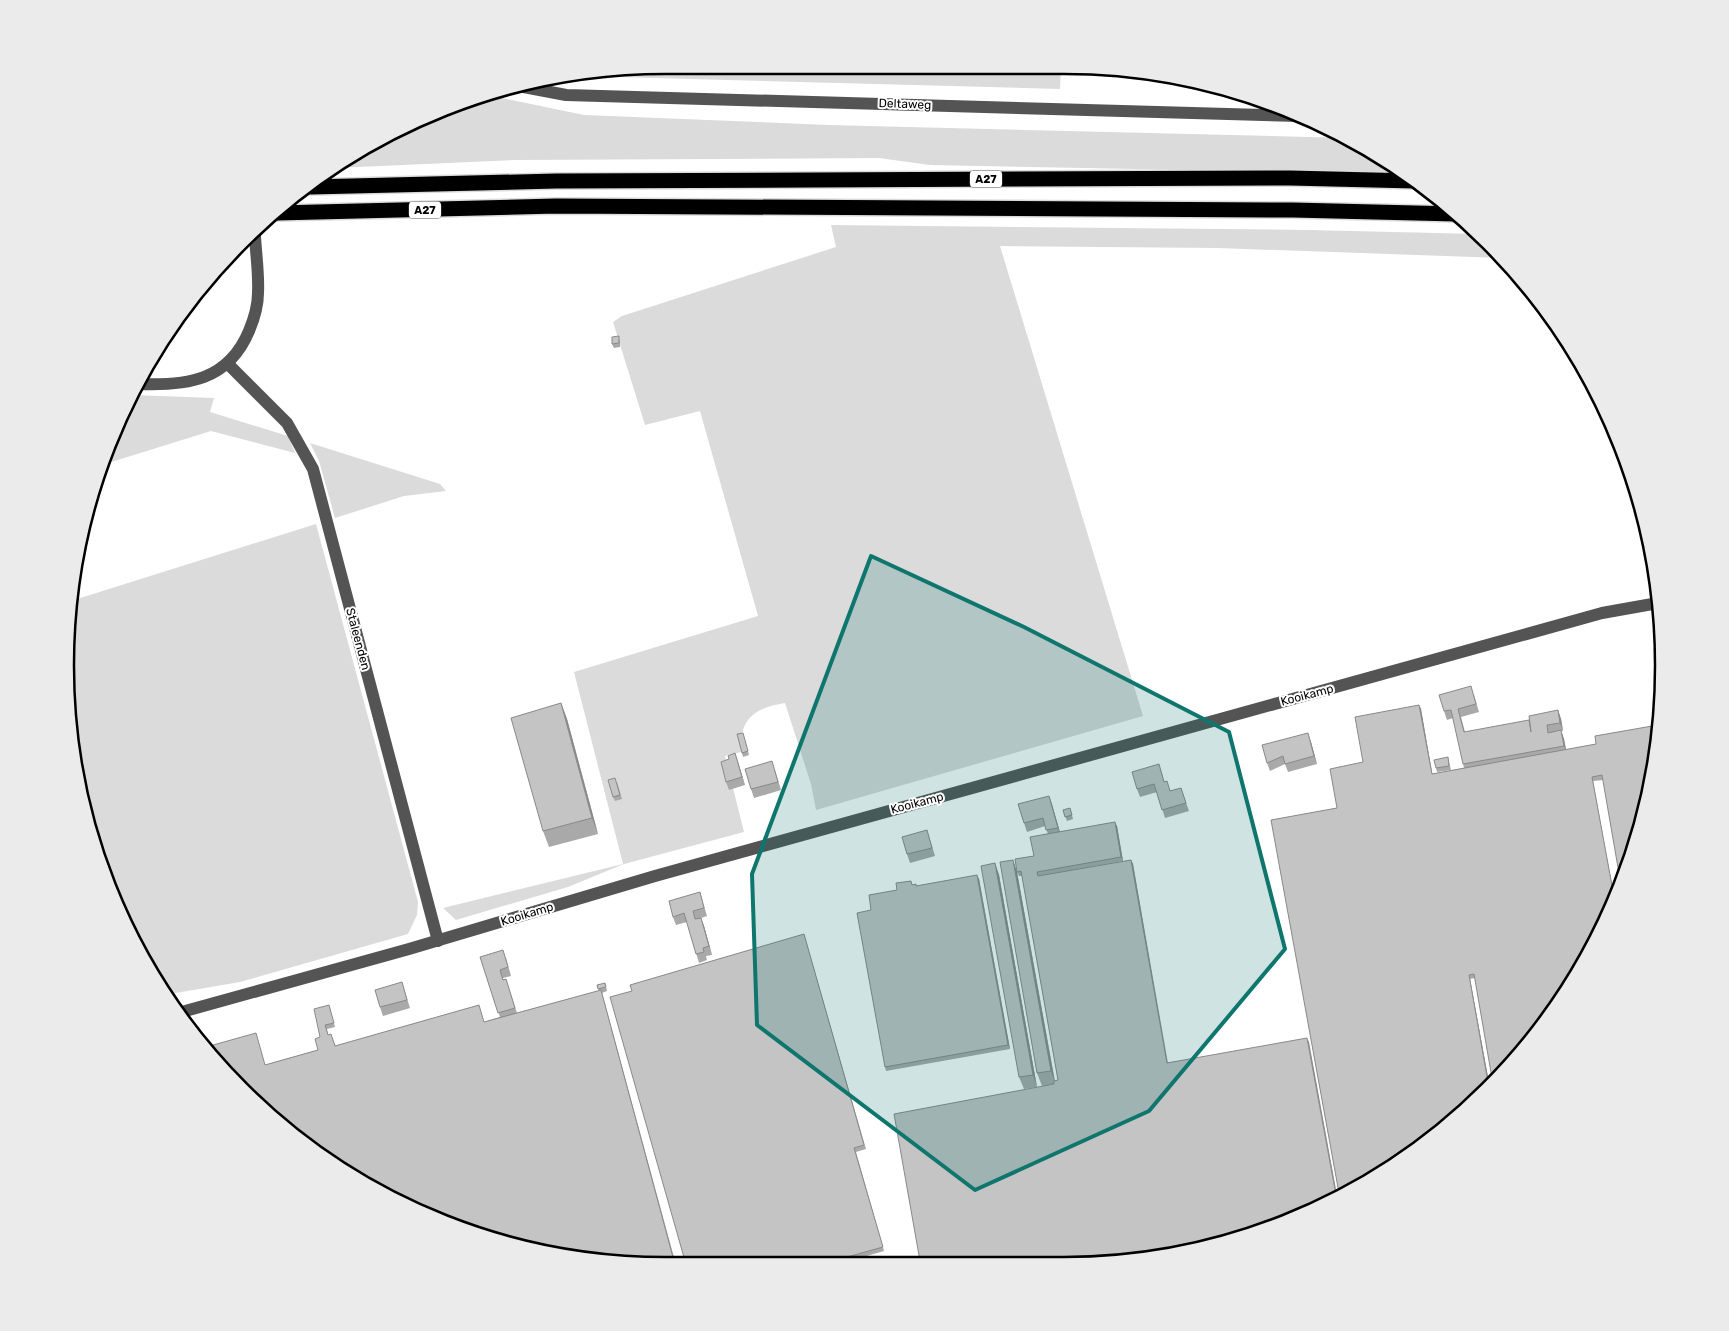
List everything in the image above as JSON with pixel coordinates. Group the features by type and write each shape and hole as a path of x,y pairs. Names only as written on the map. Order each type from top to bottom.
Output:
{"highway":[{"name":"A27","path":"318,187 556,180 1290,178 1403,181"},
{"name":"A27","path":"285,213 556,206 1293,210 1445,214"}],"street":[{"name":"Deltaweg","path":"535,89 566,94 1281,115"},
{"path":"146,384 194,381 221,370 241,350 254,317 258,294 255,239"},
{"name":"Staleenden","path":"228,364 287,423 312,469 438,940"},
{"name":"Kooikamp","path":"185,1011 438,940 655,876 1602,613 1652,604"}],"highlighted area":[{"path":"871,556 1024,627 1229,732 1285,949 1149,1111 975,1190 757,1025 752,874"}],"shaded area":[{"path":"666,74 1061,74 1060,89 609,77"},
{"path":"500,98 584,115 829,125 1330,138 1393,174 930,165 879,158 514,160 346,168 404,135 439,119"},
{"path":"831,225 1309,230 1468,234 1492,258 1218,248 1000,246 1143,716 816,810 811,784 785,703 774,705 757,712 746,723 741,741 741,752 725,756 744,832 624,864 568,887 456,920 443,908 623,864 574,672 758,616 700,411 645,425 613,322 622,316 836,247"},
{"path":"140,395 214,398 210,412 288,436 295,453 211,431 110,462"},
{"path":"310,443 440,484 446,491 404,496 335,518 319,461"},
{"path":"316,524 418,902 417,915 408,934 240,982 173,994 135,927 119,892 105,856 94,819 85,781 75,704 75,627 78,599"}],"building":[{"path":"619,336 619,343 612,344 612,337"},
{"path":"1471,686 1476,704 1458,709 1464,732 1529,720 1531,732 1529,716 1558,710 1560,723 1547,725 1548,733 1561,730 1564,746 1463,764 1451,710 1444,711 1439,695"},
{"path":"561,703 592,818 543,831 511,718"},
{"path":"1419,705 1432,774 1596,744 1595,736 1652,726 1644,781 1635,819 1618,870 1602,775 1592,777 1612,886 1594,927 1556,994 1533,1026 1491,1074 1474,974 1469,975 1487,1078 1424,1135 1392,1158 1338,1189 1271,820 1337,808 1330,769 1363,762 1355,717"},
{"path":"743,733 748,751 742,753 737,734"},
{"path":"1308,733 1314,756 1285,764 1283,756 1267,763 1262,745"},
{"path":"735,753 742,777 726,782 721,762 729,759 728,756"},
{"path":"1448,757 1449,766 1436,768 1434,760"},
{"path":"772,761 778,782 751,789 745,769"},
{"path":"1159,764 1164,782 1167,781 1170,791 1181,788 1186,803 1162,810 1154,784 1137,789 1132,772"},
{"path":"615,778 620,795 613,797 608,780"},
{"path":"1049,796 1058,828 1046,830 1043,818 1024,823 1018,804"},
{"path":"1070,808 1072,815 1065,817 1063,810"},
{"path":"1115,822 1121,857 1037,872 1038,876 1131,860 1167,1063 1307,1038 1335,1191 1290,1212 1254,1226 1179,1246 1102,1256 919,1257 894,1114 1054,1084 1054,1081 1058,1080 1021,871 1017,872 1015,859 1034,856 1030,837"},
{"path":"927,830 932,848 907,854 902,837"},
{"path":"1013,860 1051,1071 1037,1073 1000,862"},
{"path":"995,863 1033,1075 1019,1077 981,866"},
{"path":"977,875 1008,1045 885,1067 857,913 871,910 869,895 897,890 896,883 911,881 912,885 916,884 916,886"},
{"path":"700,892 704,908 693,911 695,919 701,918 709,946 703,948 704,952 696,954 684,913 673,917 669,901"},
{"path":"804,934 864,1145 854,1148 883,1247 847,1257 684,1257 610,997 632,991 630,985"},
{"path":"503,950 508,967 500,970 503,980 506,979 515,1008 498,1013 480,957"},
{"path":"402,982 407,1000 380,1007 375,990"},
{"path":"605,983 606,987 598,989 597,985"},
{"path":"601,990 673,1257 627,1256 550,1246 475,1226 404,1196 337,1158 305,1135 247,1084 212,1045 256,1033 265,1065 318,1050 315,1039 320,1037 314,1009 329,1005 334,1023 325,1025 328,1035 331,1034 335,1046 479,1005 484,1022"}]}
